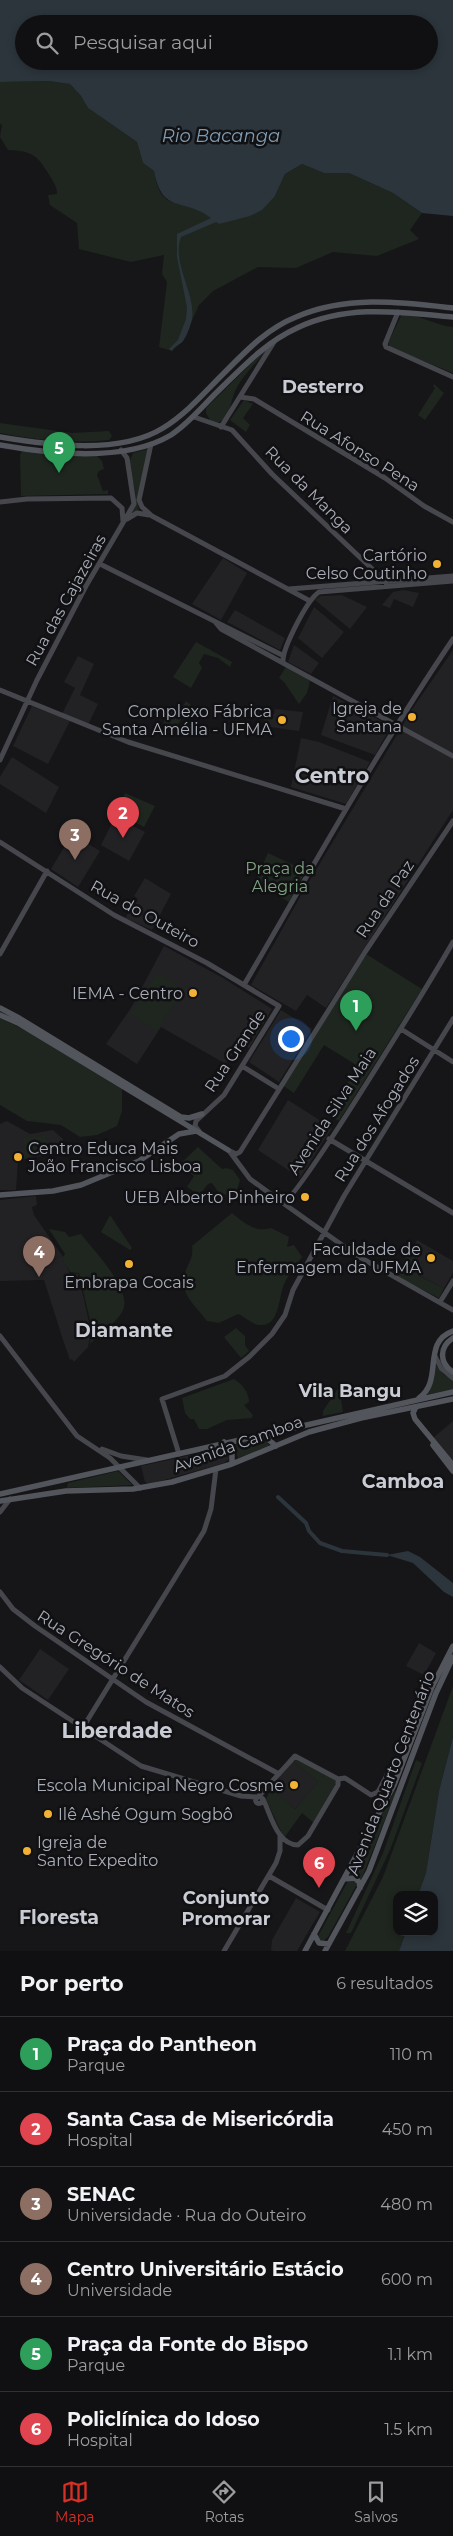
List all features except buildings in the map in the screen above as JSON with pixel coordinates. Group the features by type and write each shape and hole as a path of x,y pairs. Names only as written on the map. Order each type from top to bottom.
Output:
{"main road":[{"path":"0,437 37,443 86,445 121,442 154,433 186,411 258,340 294,317 326,306 370,301 453,308"},
{"path":"395,312 392,307 395,304 417,304"},
{"path":"408,313 428,312 432,306"},
{"path":"0,445 87,453 121,450 151,444 171,434 194,416 256,354 277,338 299,327 332,315 369,311 453,317"},
{"path":"0,1008 180,1117 189,1118 202,1114"},
{"path":"0,1015 18,1022 228,1150"},
{"path":"0,1195 53,1191 81,1185 139,1161 179,1134 199,1132"},
{"path":"416,1399 424,1394 431,1384 436,1348 443,1336 453,1331"},
{"path":"453,1338 445,1344 442,1355 444,1364 453,1372"},
{"name":"Avenida Camboa","path":"0,1494 272,1431 453,1392"},
{"name":"Avenida Camboa","path":"0,1501 66,1491 140,1488 216,1470 309,1432 443,1401 453,1401"},
{"path":"416,1407 413,1413 419,1425 453,1471"},
{"path":"402,1410 419,1425 453,1465"},
{"path":"272,1431 269,1440 276,1446"},
{"path":"224,1442 232,1451 232,1464"},
{"path":"66,1491 62,1488 64,1482 89,1474"},
{"name":"Avenida Quarto Centenário","path":"305,1951 396,1781 432,1687 453,1646"},
{"name":"Avenida Quarto Centenário","path":"325,1951 360,1890 436,1693 453,1657"},
{"path":"344,1879 357,1879 360,1884 360,1890"},
{"path":"314,1934 319,1944 329,1944"}],"street":[{"path":"395,312 385,344 386,347 453,377"},
{"path":"221,428 277,338"},
{"name":"Rua Afonso Pena","path":"246,387 254,399"},
{"name":"Rua Afonso Pena","path":"240,398 246,396 254,399 385,478 424,506 453,522"},
{"path":"203,407 206,421"},
{"name":"Rua da Manga","path":"194,416 221,428 232,430 272,474 387,584"},
{"path":"151,444 139,500 142,507 152,516 310,601"},
{"name":"Rua das Cajazeiras","path":"0,760 2,748 28,702 37,680 134,501 127,458 121,450"},
{"path":"0,502 27,499 111,498 122,508 122,526"},
{"path":"122,526 135,514 152,516"},
{"path":"100,564 216,623 224,624 282,655"},
{"path":"283,662 282,655 310,601 321,591 453,576"},
{"path":"289,589 453,581"},
{"path":"216,623 221,629 453,756"},
{"path":"244,985 396,724 453,639"},
{"path":"0,690 128,742 346,808"},
{"name":"Rua da Paz","path":"228,1150 236,1154 240,1152 408,884 453,821"},
{"name":"Rua do Outeiro","path":"0,842 114,915 184,951 279,1006"},
{"path":"0,954 48,871"},
{"name":"Avenida Silva Maia","path":"283,1203 289,1200 401,1029 453,942"},
{"name":"Rua Grande","path":"199,1132 195,1125 202,1114 224,1095 279,1006"},
{"name":"Rua dos Afogados","path":"179,1454 162,1399 225,1376 249,1357 272,1334 285,1315 293,1290 323,1232 453,1019"},
{"path":"401,1029 453,1062"},
{"path":"242,1066 279,1089"},
{"path":"329,1139 364,1162 453,1213"},
{"path":"228,1150 245,1175 323,1232 392,1277 453,1310"},
{"path":"440,1302 453,1280"},
{"path":"0,1331 84,1438 109,1452 152,1460"},
{"path":"0,1336 77,1436 110,1458 140,1488"},
{"path":"436,1348 436,1357 439,1365 453,1378"},
{"path":"82,1729 114,1680 204,1531 211,1509 216,1470"},
{"path":"0,1512 10,1498"},
{"name":"Rua Gregório de Matos","path":"0,1592 13,1609 35,1626 114,1680 181,1723 279,1774"},
{"path":"0,1667 22,1688 141,1766 241,1796 260,1799 268,1810 280,1836 278,1857 269,1876 224,1951"},
{"path":"260,1799 292,1758 296,1756 338,1782"},
{"path":"280,1836 292,1844 298,1845 306,1839 338,1782 345,1778 370,1794 377,1794 387,1775 400,1771"},
{"path":"387,1775 396,1781"},
{"path":"269,1876 328,1910"}],"shaded area":[{"path":"223,558 247,573 221,620 192,604"},
{"path":"404,590 419,593 413,607 394,599 390,608 382,605 393,592"},
{"path":"342,595 367,607 350,629 315,600 320,596"},
{"path":"314,607 344,632 322,658 298,638"},
{"path":"235,610 285,638 280,650 227,622"},
{"path":"294,645 319,663 311,674 288,662"},
{"path":"453,650 453,810 326,1008 307,995 296,1011 251,985 304,890 413,708"},
{"path":"78,656 94,664 80,695 98,704 88,725 62,714 75,688 64,682"},
{"path":"333,696 391,726 375,755 321,735"},
{"path":"32,706 70,721 48,764 13,746"},
{"name":"Complexo Fábrica Santa Amélia - UFMA","path":"275,709 303,712 299,731 263,726 265,713 274,714"},
{"path":"301,738 319,742 370,762 346,804 291,787"},
{"path":"12,757 59,787 46,813 0,784 0,777"},
{"path":"115,817 145,832 129,861 101,845"},
{"path":"72,834 100,851 78,887 51,869"},
{"path":"145,878 171,894 152,930 125,918 138,899 134,896"},
{"name":"IEMA - Centro","path":"164,946 223,978 272,1009 249,1048 239,1043 226,1064 161,1027 137,1064 106,1044 131,1008"},
{"path":"281,1010 312,1029 279,1082 249,1062"},
{"path":"288,1100 332,1128 300,1178 258,1150"},
{"name":"Centro Educa Mais João Francisco Lisboa","path":"7,1121 30,1134 53,1130 63,1139 64,1147 52,1149 53,1154 18,1160 16,1190 0,1190 0,1124"},
{"path":"36,1196 37,1205 32,1207 34,1215 63,1257 70,1274 78,1273 91,1331 88,1347 74,1362 72,1359 70,1360 44,1280 0,1281 0,1200"},
{"name":"Faculdade de Enfermagem da UFMA","path":"417,1240 453,1261 453,1273 444,1288 418,1275 424,1265 408,1256"},
{"path":"453,1421 453,1462 433,1438"},
{"path":"219,1449 228,1451 229,1459 224,1463 150,1484 145,1482 141,1466"},
{"path":"419,1643 436,1653 424,1675 406,1666"},
{"path":"40,1649 69,1669 48,1700 19,1680"},
{"name":"Escola Municipal Negro Cosme","path":"293,1761 318,1782 295,1809 270,1789"},
{"path":"296,1898 320,1912 297,1951 271,1950 272,1940"}],"green space":[{"path":"49,81 70,84 81,96 88,108 137,142 143,163 154,171 157,184 165,198 193,207 219,224 275,196 285,174 302,164 324,173 349,173 393,193 422,213 410,230 419,239 377,256 333,252 296,268 258,267 213,291 199,305 183,341 172,351 159,347 167,282 162,274 164,255 131,262 79,249 77,223 50,205 48,195 57,194 56,187 38,159 29,153 8,150 0,137 2,125 0,124 0,82"},
{"path":"402,314 453,327 453,373 389,347 388,343"},
{"path":"269,346 237,387 225,418 217,423 210,420 206,413 206,408"},
{"path":"434,384 444,393 425,420 418,415 435,388"},
{"path":"244,400 253,404 243,418 250,425 246,432 230,420"},
{"path":"0,423 72,433 109,431 112,436 109,440 95,441 27,438 0,433"},
{"path":"148,449 137,500 139,511 131,513 134,505 135,491 130,460 133,453"},
{"path":"22,451 97,456 102,461 104,469 99,471 97,475 103,491 108,490 108,494 21,496 20,455"},
{"path":"196,642 232,662 230,667 218,658 204,654 199,663 202,668 191,688 173,677"},
{"path":"286,667 310,681 307,693 299,704 284,682 279,678"},
{"path":"186,701 191,705 175,728 171,730 163,727 164,721 168,716 166,707 170,705 180,711"},
{"path":"125,793 155,806 144,827 118,813"},
{"name":"Praça da Alegria","path":"268,853 306,871 289,902 255,882"},
{"path":"366,954 422,989 339,1121 328,1114 358,1066 324,1045 294,1093 282,1085"},
{"path":"157,973 183,990 157,1031 130,1014"},
{"path":"0,1018 27,1031 122,1089 122,1111 117,1126 97,1135 80,1137 61,1125 27,1121 0,1105"},
{"path":"46,1135 49,1153 25,1157 23,1138"},
{"path":"198,1147 222,1169 233,1170 240,1180 236,1194 231,1199 225,1194 221,1196 212,1183 208,1184 199,1195 187,1187 194,1176 179,1165"},
{"path":"232,1213 250,1226 260,1229 271,1228 289,1237 287,1247 294,1245 302,1257 286,1279 275,1316 268,1324 256,1324 238,1314 219,1323 207,1321 189,1299 184,1287 183,1280 191,1257 192,1246"},
{"path":"110,1215 132,1248 130,1250 101,1232"},
{"path":"49,1229 65,1232 69,1237 81,1234 110,1270 122,1292 124,1301 121,1314 90,1344 92,1329 79,1273 70,1272 62,1258 65,1254"},
{"path":"407,1255 424,1265 419,1276 444,1288 439,1298 397,1277 396,1273"},
{"path":"236,1328 245,1336 245,1345 249,1351 241,1358 224,1337"},
{"path":"435,1364 443,1374 453,1380 453,1390 425,1395 433,1383"},
{"path":"234,1379 242,1386 249,1398 249,1402 244,1405 253,1415 252,1418 227,1420 207,1429 199,1429 194,1419 190,1419 185,1413 182,1398"},
{"path":"339,1387 343,1412 323,1416 323,1411"},
{"path":"266,1437 269,1446 238,1458 233,1445"},
{"path":"118,1471 132,1485 67,1488 68,1483"},
{"path":"453,1686 453,1737 439,1791 426,1873 419,1891 393,1891 393,1936 405,1936 399,1951 345,1951 383,1877"},
{"path":"296,1759 335,1779 336,1783 314,1823 302,1813 284,1838 266,1799 271,1789 295,1809 318,1782 294,1762"},
{"path":"416,1760 422,1763 390,1850 351,1933 346,1933 383,1853"},
{"path":"395,1790 396,1792 361,1880 351,1873 352,1870"},
{"path":"352,1879 356,1882 356,1886 328,1937 322,1942 318,1936 348,1881"}],"water":[{"name":"Rio Bacanga","path":"0,0 453,0 453,216 422,213 393,193 349,173 324,173 302,164 285,174 275,196 262,210 250,216 219,224 216,222 181,237 179,257 191,299 192,319 184,339 172,351 169,349 178,340 186,319 187,307 177,257 177,234 211,218 192,208 168,200 162,194 154,171 143,163 137,142 88,108 81,96 70,84 49,81 0,82"},
{"path":"408,1551 420,1557 453,1583 453,1597 444,1592 413,1563 387,1555"},
{"path":"453,1737 453,1951 399,1951 405,1936 438,1936 438,1891 419,1891 426,1873 439,1791"}],"waterway":[{"path":"278,1497 306,1523 309,1531 320,1543 342,1551 387,1555"}],"place":[{"name":"Praça da Fonte do Bispo","path":"59,473"},
{"name":"Cartório Celso Coutinho","path":"437,564"},
{"name":"Igreja de Santana","path":"412,717"},
{"name":"Complexo Fábrica Santa Amélia - UFMA","path":"282,720"},
{"name":"Santa Casa de Misericórdia","path":"123,838"},
{"name":"SENAC","path":"75,860"},
{"name":"IEMA - Centro","path":"193,993"},
{"name":"Praça do Pantheon","path":"356,1031"},
{"name":"Centro Educa Mais João Francisco Lisboa","path":"18,1157"},
{"name":"UEB Alberto Pinheiro","path":"305,1197"},
{"name":"Faculdade de Enfermagem da UFMA","path":"431,1258"},
{"name":"Embrapa Cocais","path":"129,1264"},
{"name":"Centro Universitário Estácio","path":"39,1277"},
{"name":"Escola Municipal Negro Cosme","path":"294,1785"},
{"name":"Ilê Ashé Ogum Sogbô","path":"48,1814"},
{"name":"Igreja de Santo Expedito","path":"27,1851"},
{"name":"Policlínica do Idoso","path":"319,1888"}],"district":[{"name":"Desterro","path":"323,387"},
{"name":"Centro","path":"332,775"},
{"name":"Diamante","path":"124,1330"},
{"name":"Vila Bangu","path":"350,1391"},
{"name":"Camboa","path":"403,1481"},
{"name":"Liberdade","path":"117,1730"},
{"name":"Conjunto Promorar","path":"226,1908"},
{"name":"Floresta","path":"59,1917"}]}
